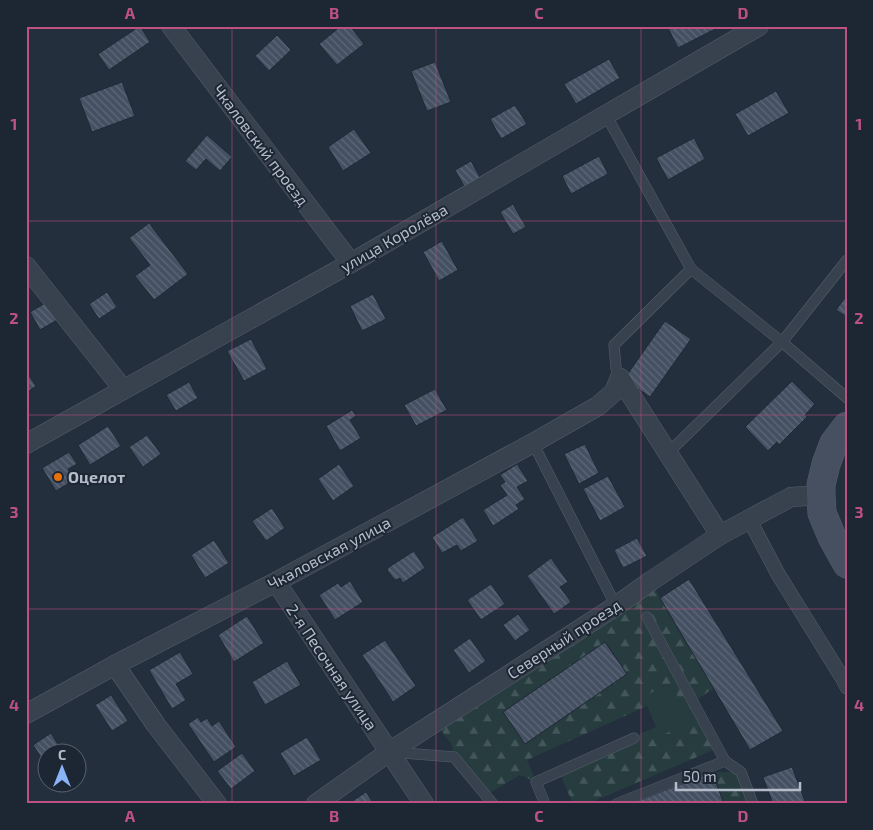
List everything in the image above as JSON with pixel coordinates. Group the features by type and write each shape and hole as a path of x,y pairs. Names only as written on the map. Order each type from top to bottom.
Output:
{"main road":[{"path":"847,426 834,443 821,484 822,513 832,537 847,564"}],"street":[{"name":"Чкаловский проезд","path":"171,26 351,264"},
{"name":"улица Королёва","path":"26,444 351,264 759,26"},
{"path":"26,266 123,389"},
{"path":"620,378 720,535"},
{"name":"Чкаловская улица","path":"26,714 533,443 598,406 614,392 620,378"},
{"name":"Северный проезд","path":"316,804 389,752 616,606 720,535 790,498 821,495"},
{"path":"749,519 778,574 847,687"},
{"name":"2-я Песочная улица","path":"276,582 424,804"},
{"path":"115,665 156,725 217,804"}],"lane":[{"path":"606,115 692,269 847,398"},
{"path":"668,453 782,342 847,260"},
{"path":"620,378 616,368 614,345 692,269"},
{"path":"533,443 616,606"},
{"path":"647,617 725,761 741,772 753,804"},
{"path":"545,804 536,782 634,738"},
{"path":"389,752 454,756 493,804"},
{"path":"616,804 725,761"}],"green space":[{"path":"651,581 714,688 693,702 718,748 587,804 573,804 559,771 656,727 660,735 643,696 647,706 527,760 536,782 520,775 486,795 454,757 452,745 435,722","holes":["606,642 627,674 525,744 503,712"]},
{"path":"672,684 689,723 660,736 643,696"},
{"path":"712,772 741,772 751,800 746,804 724,804"}],"building":[{"path":"140,26 150,42 109,70 98,54"},
{"path":"341,26 350,26 364,44 337,65 319,44"},
{"path":"667,26 721,26 678,48"},
{"path":"277,35 291,50 269,71 255,56"},
{"path":"609,59 620,78 576,104 564,84"},
{"path":"435,62 451,102 427,111 411,71"},
{"path":"122,82 135,116 92,132 79,98"},
{"path":"776,91 789,113 748,136 735,114"},
{"path":"515,105 527,124 501,139 490,119"},
{"path":"354,129 371,153 343,171 328,147"},
{"path":"207,135 232,157 220,171 206,159 196,170 185,161"},
{"path":"694,138 705,159 668,180 656,158"},
{"path":"599,156 608,174 571,194 562,176"},
{"path":"471,161 481,179 465,188 455,170"},
{"path":"513,204 526,227 513,234 500,212"},
{"path":"149,223 188,274 154,300 135,276 150,265 129,238"},
{"path":"442,241 458,270 439,281 423,252"},
{"path":"107,292 117,307 99,319 89,304"},
{"path":"373,294 386,319 362,331 350,306"},
{"path":"847,295 847,317 836,310"},
{"path":"49,301 59,319 40,330 30,312"},
{"path":"665,321 691,339 650,397 624,379"},
{"path":"251,339 267,369 244,381 227,351"},
{"path":"26,371 36,386 26,393"},
{"path":"792,381 815,404 805,415 807,417 779,445 777,442 768,451 745,427"},
{"path":"189,382 198,398 176,411 166,395"},
{"path":"435,389 447,410 416,426 404,405"},
{"path":"352,410 356,416 350,420 361,438 340,451 326,426"},
{"path":"108,426 121,446 90,465 78,445"},
{"path":"147,435 161,454 143,467 129,447"},
{"path":"585,444 599,473 579,484 564,454"},
{"path":"69,452 77,464 68,469 74,480 56,491 42,468"},
{"path":"339,464 354,486 333,501 318,479"},
{"path":"517,464 528,481 517,487 525,499 516,505 519,509 493,526 483,510 507,495 500,485 505,482 500,475"},
{"path":"608,476 625,507 600,521 583,489"},
{"path":"272,508 285,528 266,541 252,521"},
{"path":"463,517 478,541 461,551 457,545 442,553 432,537"},
{"path":"637,538 647,556 623,568 614,550"},
{"path":"214,540 229,563 205,578 191,555"},
{"path":"414,551 425,568 403,583 400,578 394,579 387,570 389,567"},
{"path":"551,558 568,582 560,587 571,602 554,614 527,576"},
{"path":"689,579 783,731 750,750 660,598"},
{"path":"350,581 363,602 335,620 319,595 338,583 341,587"},
{"path":"491,584 505,604 481,620 467,600"},
{"path":"518,614 530,630 515,641 503,625"},
{"path":"247,616 264,643 234,662 218,635"},
{"path":"470,638 486,661 469,673 453,650"},
{"path":"385,640 416,686 393,702 362,655"},
{"path":"605,642 627,674 525,744 503,712"},
{"path":"180,652 193,674 176,684 186,700 172,709 149,670"},
{"path":"287,661 301,685 265,705 252,682"},
{"path":"111,695 128,721 112,731 95,705"},
{"path":"198,717 201,722 207,718 212,726 219,721 236,747 214,762 188,724"},
{"path":"51,733 56,742 38,742 38,753 33,745"},
{"path":"307,737 321,760 294,776 280,753"},
{"path":"242,753 255,771 231,789 217,771"},
{"path":"792,767 806,804 773,804 763,777"},
{"path":"712,772 724,804 630,804"},
{"path":"366,792 374,804 348,804"}],"place":[{"name":"Оцелот","path":"58,477"}]}
